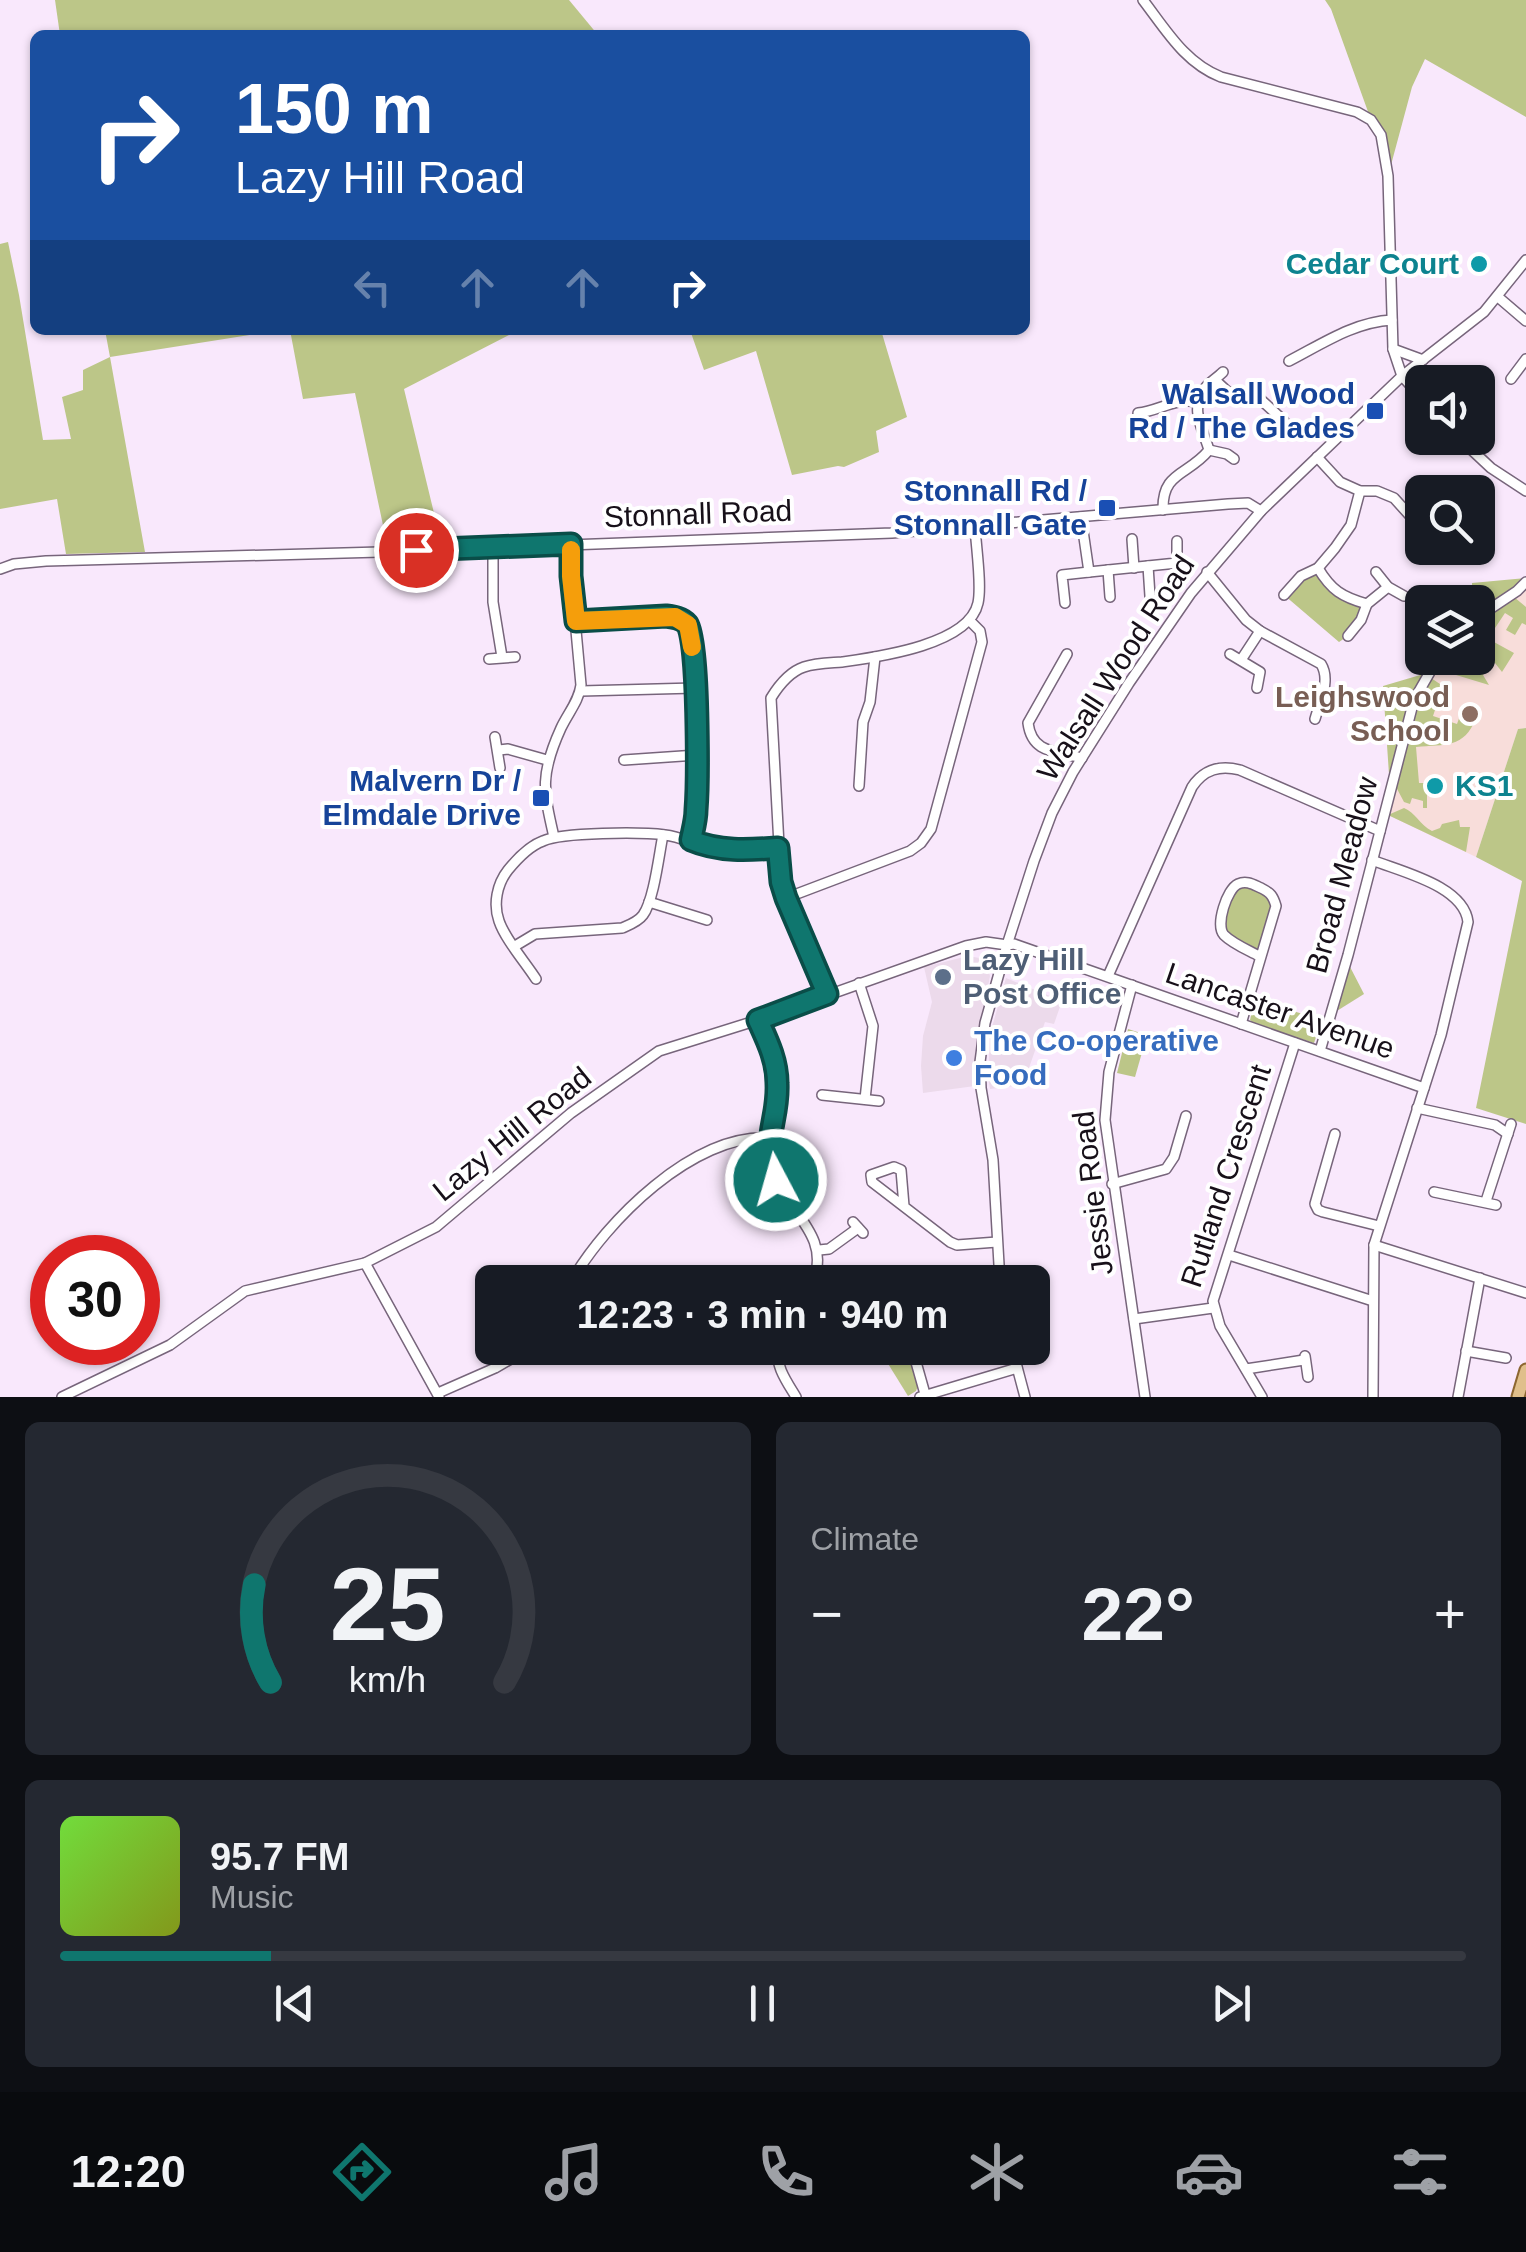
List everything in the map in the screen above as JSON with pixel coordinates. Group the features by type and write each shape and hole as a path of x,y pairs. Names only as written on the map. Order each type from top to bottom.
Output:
{"main road":[{"path":"1518,1397 1526,1370"}],"street":[{"path":"1143,0 1201,69 1358,112 1371,120 1382,135 1388,176 1393,348 1405,379"},
{"name":"Walsall Wood Road","path":"999,1265 993,1160 980,1062 985,1023 1007,945 1052,813 1129,684 1208,572 1260,511 1402,376 1484,312 1526,260"},
{"path":"1498,296 1526,320"},
{"path":"1290,361 1359,326 1392,320"},
{"path":"1393,348 1423,360"},
{"path":"1510,379 1526,359"},
{"path":"1208,450 1197,402 1207,384 1219,376 1228,392 1259,398 1284,421"},
{"path":"1138,413 1152,417 1185,399 1197,402"},
{"path":"1276,412 1286,405"},
{"path":"1208,450 1218,450 1234,459"},
{"path":"1163,510 1168,483 1200,462 1208,450"},
{"path":"1477,455 1526,492"},
{"path":"1317,457 1340,482 1394,498 1405,510"},
{"path":"1284,595 1301,576 1318,568 1351,525 1360,491"},
{"name":"Stonnall Road","path":"0,569 14,564 892,533 1248,503 1260,511"},
{"path":"1082,517 1089,572"},
{"path":"827,994 781,882 771,698 789,676 804,667 875,657 946,637 968,620 978,605 975,526"},
{"path":"1132,539 1134,568"},
{"path":"1065,603 1062,575 1177,563 1176,541"},
{"path":"554,837 544,786 547,760 580,691 571,544"},
{"path":"492,548 493,602 502,657"},
{"path":"1148,566 1150,596"},
{"path":"1318,568 1339,594 1367,604"},
{"path":"1108,570 1110,597"},
{"path":"1208,572 1246,620 1326,671 1315,719"},
{"path":"1376,572 1388,587 1404,596"},
{"path":"1495,606 1526,582"},
{"path":"1348,636 1362,620 1367,604 1388,587"},
{"path":"576,621 666,616 683,620 691,633 696,755 696,812 691,840"},
{"path":"786,898 922,844 931,829 982,642 980,631 968,620"},
{"path":"1241,660 1260,631"},
{"path":"1067,654 1054,666 1028,723 1030,736 1039,747 1082,758"},
{"path":"1230,654 1260,672 1257,688"},
{"path":"488,659 515,657"},
{"path":"859,786 863,722 870,702 875,657"},
{"name":"Broad Meadow","path":"1320,1051 1414,700 1428,675"},
{"path":"580,691 695,688"},
{"path":"495,737 500,768"},
{"path":"499,750 508,748 547,760"},
{"path":"629,757 696,755"},
{"path":"1108,976 1192,787 1210,770 1240,770 1380,831"},
{"path":"536,979 499,923 496,908 502,878 533,846 554,837 607,834 663,835 727,850 778,848"},
{"path":"514,946 536,934 622,928 642,916 649,902 663,835"},
{"path":"1372,860 1446,890 1461,902 1468,916 1450,999 1374,1244 1373,1397"},
{"path":"1241,1024 1276,906 1269,892 1248,882 1238,884 1232,889 1219,922 1221,931 1259,956"},
{"path":"649,902 706,919"},
{"name":"Lazy Hill Road","path":"62,1397 170,1345 245,1291 365,1262 436,1227 572,1113 659,1051 966,946 986,942 1007,945"},
{"name":"Lancaster Avenue","path":"1007,945 1014,944 1108,976 1424,1088"},
{"path":"859,983 872,1026 865,1098"},
{"name":"Jessie Road","path":"1132,985 1109,1072 1104,1120 1145,1397"},
{"path":"758,1020 773,1056 778,1086 769,1161 776,1180 819,1250 819,1265"},
{"name":"Rutland Crescent","path":"1134,1319 1214,1308 1213,1301 1295,1043"},
{"path":"822,1094 879,1101"},
{"path":"1417,1108 1510,1129 1491,1203 1441,1190"},
{"path":"1112,1184 1166,1168 1174,1157 1186,1115"},
{"path":"1335,1134 1315,1204 1323,1212 1378,1226"},
{"path":"583,1265 602,1237 638,1199 670,1174 730,1142 749,1137 769,1138"},
{"path":"904,1206 901,1170 894,1167 872,1175 872,1182 954,1244 998,1242"},
{"path":"819,1250 829,1249 858,1228"},
{"path":"1374,1244 1526,1292"},
{"path":"1229,1255 1373,1300"},
{"path":"365,1262 438,1395 500,1365"},
{"path":"1458,1397 1480,1278"},
{"path":"1214,1308 1220,1326 1262,1397"},
{"path":"1466,1351 1506,1358"},
{"path":"1246,1370 1305,1358 1308,1377"},
{"path":"778,1365 796,1397"},
{"path":"916,1365 922,1396 1017,1368"},
{"path":"1016,1365 1025,1397"}],"shaded area":[{"name":"Leighswood School","path":"1526,587 1526,728 1518,729 1476,857 1388,815 1431,675 1495,675 1495,609"},
{"path":"968,956 985,959 990,976 975,1053 975,1086 923,1093 923,1036 932,1002 924,967"},
{"path":"1006,978 1062,1001 1054,1024 1045,1022 1023,1085 990,1089 990,1034"}],"green space":[{"path":"55,0 569,0 594,30 59,30"},
{"path":"1325,0 1526,0 1526,117 1425,59 1412,87 1388,176 1381,135 1371,120"},
{"path":"8,242 43,440 71,439 62,397 83,390 83,370 110,357 145,552 66,554 57,499 0,509 0,244"},
{"path":"106,335 249,335 110,357"},
{"path":"291,335 509,335 404,389 441,542 387,544 355,393 303,399"},
{"path":"692,335 882,335 907,417 876,431 879,452 844,467 792,475 756,351 704,370"},
{"path":"1318,568 1327,583 1367,604 1348,636 1339,642 1284,595"},
{"path":"1526,578 1495,603 1495,585 1472,583"},
{"path":"1514,597 1526,607 1526,625 1522,623 1515,635 1506,630 1513,618 1505,613 1495,628 1495,610"},
{"path":"1495,643 1514,653 1502,672 1495,663"},
{"path":"1426,675 1390,789 1383,686"},
{"path":"1456,675 1483,675 1489,685"},
{"path":"1428,676 1443,686 1433,716 1457,724 1462,710 1476,718 1459,740 1416,747 1419,783 1427,783 1427,808 1423,808 1423,801 1412,798 1410,804 1404,802 1395,785 1417,701"},
{"path":"1526,728 1526,1124 1476,1108 1522,881 1476,857 1518,729"},
{"path":"1404,808 1432,831 1459,820 1460,827 1470,827 1466,852 1388,815"},
{"path":"1248,885 1267,894 1272,907 1258,951 1233,937 1225,927 1233,894"},
{"path":"1347,961 1364,994 1332,1014"},
{"path":"1255,999 1322,1020 1314,1043 1253,1023 1250,1020"},
{"path":"1128,1029 1147,1035 1135,1077 1117,1073"},
{"path":"889,1365 912,1365 918,1386 908,1396"}],"slow traffic":[{"path":"571,550 576,621 675,617 688,625 692,647"}],"place":[{"name":"Cedar Court","path":"1479,264"},
{"name":"Walsall Wood Rd / The Glades","path":"1375,411"},
{"name":"Stonnall Rd / Stonnall Gate","path":"1107,508"},
{"name":"Leighswood School","path":"1470,714"},
{"name":"KS1","path":"1435,786"},
{"name":"Malvern Dr / Elmdale Drive","path":"541,798"},
{"name":"Lazy Hill Post Office","path":"943,977"},
{"name":"The Co-operative Food","path":"954,1058"}],"route":[{"path":"416,550 571,544 576,621 666,616 688,625 695,688 696,755 696,812 691,840 727,850 778,848 786,898 827,994 758,1020 776,1067 778,1086 769,1161 776,1180"}]}
